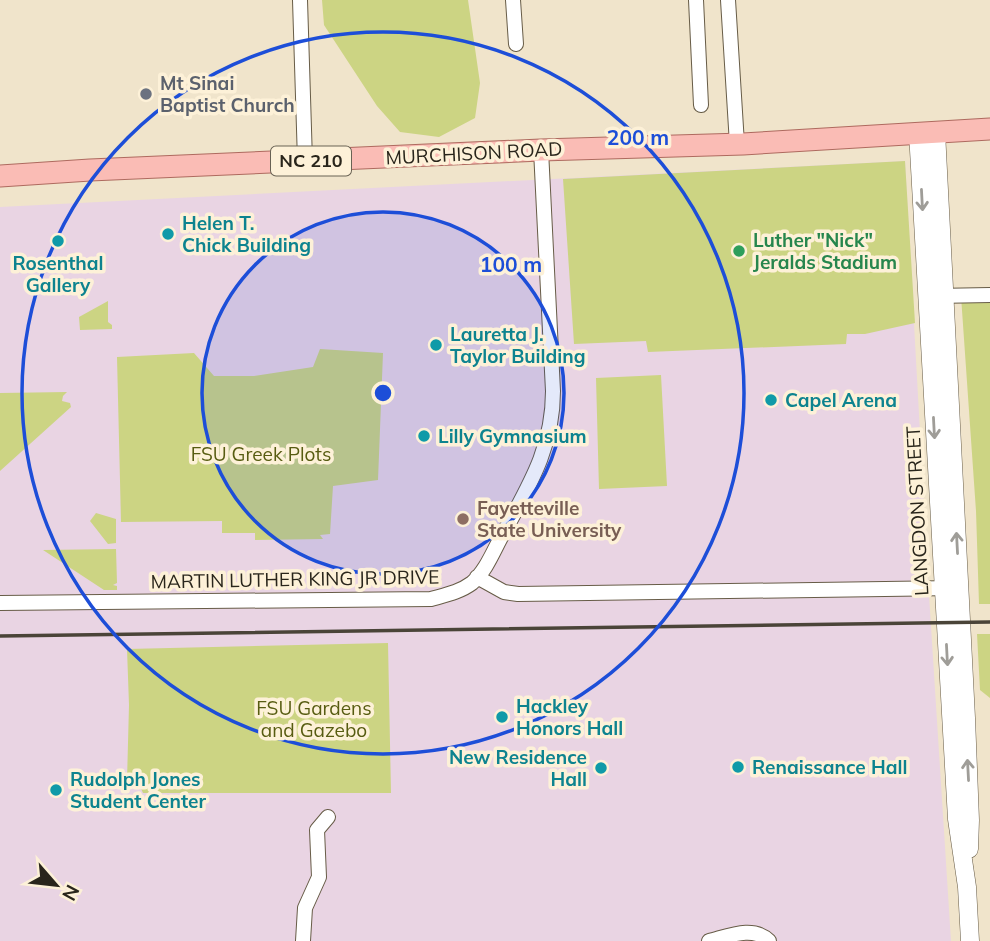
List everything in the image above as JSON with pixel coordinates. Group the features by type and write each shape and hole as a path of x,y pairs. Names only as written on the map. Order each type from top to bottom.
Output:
{"main road":[{"name":"MURCHISON ROAD","path":"0,177 90,170 737,144 990,129"}],"street":[{"path":"299,0 305,161"},
{"path":"513,0 516,44"},
{"path":"696,0 701,105"},
{"path":"728,0 737,144"},
{"name":"LANGDON STREET","path":"927,132 927,296 950,588"},
{"name":"LANGDON STREET","path":"927,132 946,296 950,588 957,819 967,887 970,941"},
{"path":"541,150 553,391 552,423 538,467 477,577 504,592 518,594 950,588"},
{"path":"927,296 990,295"},
{"name":"MARTIN LUTHER KING JR DRIVE","path":"0,603 432,599 453,593 477,577"},
{"path":"303,941 305,908 319,877 317,830 328,817"},
{"path":"709,941 746,932 762,934 769,941"}],"shaded area":[{"name":"Fayetteville State University","path":"905,161 951,941 0,941 0,207"}],"green space":[{"path":"322,0 468,0 480,83 475,118 439,137 400,132 377,106 324,25"},
{"name":"Luther \"Nick\" Jeralds Stadium","path":"905,161 915,323 865,334 847,334 846,344 648,352 646,341 574,344 563,179"},
{"path":"961,296 990,296 990,604 979,604 976,511"},
{"path":"108,301 108,322 112,329 80,330 79,317"},
{"name":"FSU Greek Plots","path":"320,349 383,353 378,480 333,486 330,534 320,535 323,539 255,540 255,533 222,533 222,521 121,522 117,357 194,353 214,376 254,376 313,367"},
{"path":"661,375 667,486 599,489 596,378"},
{"path":"67,392 62,401 70,403 71,407 0,471 0,393"},
{"path":"96,513 116,519 116,543 108,544 90,521"},
{"path":"116,549 117,583 113,585 117,586 117,590 104,590 43,550"},
{"path":"977,634 990,634 990,698 980,690"},
{"name":"FSU Gardens and Gazebo","path":"388,643 391,793 143,793 138,782 127,781 127,649"}],"railway":[{"path":"0,636 990,622"}],"place":[{"name":"Mt Sinai Baptist Church","path":"146,94"},
{"name":"Helen T. Chick Building","path":"168,234"},
{"name":"Rosenthal Gallery","path":"58,241"},
{"name":"Luther \"Nick\" Jeralds Stadium","path":"739,251"},
{"name":"Lauretta J. Taylor Building","path":"436,345"},
{"name":"Capel Arena","path":"771,400"},
{"name":"Lilly Gymnasium","path":"424,436"},
{"name":"Fayetteville State University","path":"463,519"},
{"name":"Hackley Honors Hall","path":"502,717"},
{"name":"Renaissance Hall","path":"738,767"},
{"name":"New Residence Hall","path":"601,768"},
{"name":"Rudolph Jones Student Center","path":"56,790"}]}
